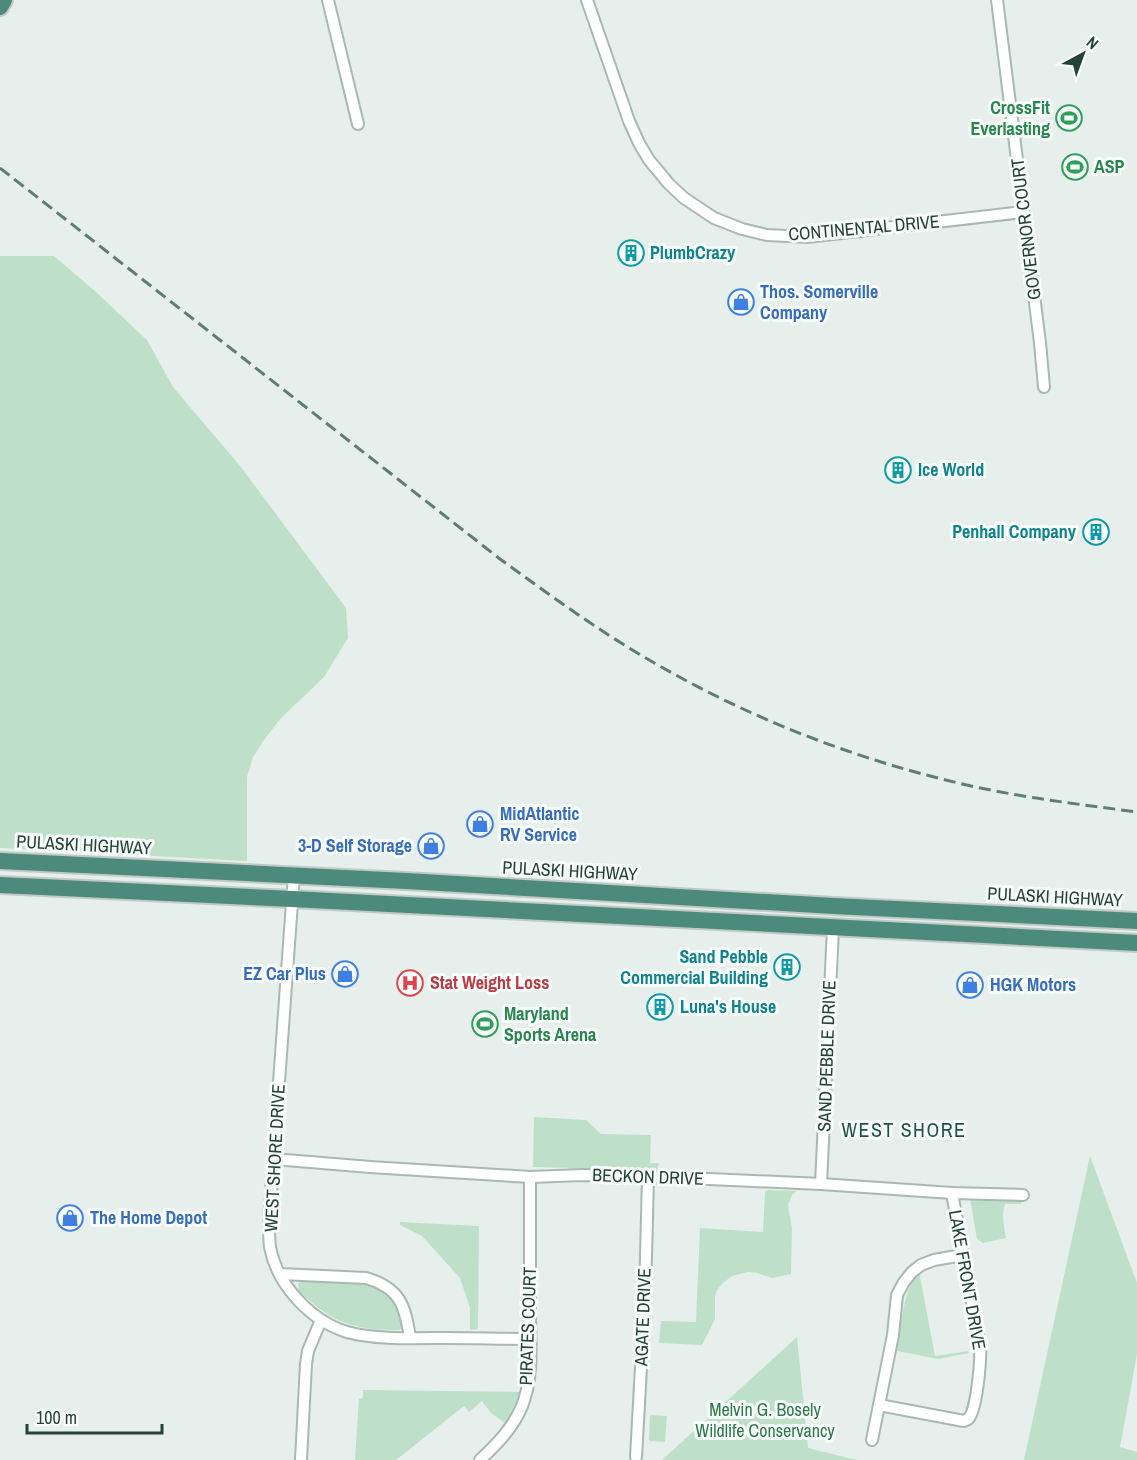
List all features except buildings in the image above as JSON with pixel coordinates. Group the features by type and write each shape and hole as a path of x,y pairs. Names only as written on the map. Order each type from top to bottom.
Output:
{"highway":[{"path":"0,7 4,0"},
{"name":"PULASKI HIGHWAY","path":"0,861 1137,921"},
{"path":"0,885 1137,943"},
{"path":"0,892 25,894 35,887"}],"street":[{"path":"328,0 358,124"},
{"name":"CONTINENTAL DRIVE","path":"587,0 629,122 639,143 649,160 669,184 684,198 714,218 767,235 807,237 1023,212"},
{"name":"GOVERNOR COURT","path":"997,0 1044,387"},
{"name":"WEST SHORE DRIVE","path":"294,875 268,1220 270,1249 280,1274 302,1304 321,1320 346,1332 410,1338 530,1339"},
{"name":"SAND PEBBLE DRIVE","path":"821,1184 832,928"},
{"name":"BECKON DRIVE","path":"274,1159 530,1177 583,1175 648,1177 1023,1195"},
{"name":"PIRATES COURT","path":"480,1460 504,1437 517,1418 527,1388 530,1339 530,1177"},
{"name":"AGATE DRIVE","path":"636,1457 645,1296 648,1177"},
{"name":"LAKE FRONT DRIVE","path":"879,1405 964,1421 968,1420 974,1408 981,1356 952,1193"},
{"path":"872,1440 893,1335 897,1295 912,1272 921,1265 934,1260 963,1255"},
{"path":"280,1274 366,1278 378,1282 394,1293 402,1303 410,1338"},
{"path":"301,1460 306,1364 308,1351 321,1320"}],"green space":[{"path":"0,256 54,256 147,340 173,387 241,467 346,608 348,638 324,677 280,719 253,757 247,777 247,861 0,848"},
{"path":"534,1117 586,1120 601,1134 651,1135 650,1163 659,1163 657,1170 533,1167"},
{"path":"1090,1156 1137,1283 1137,1354 1120,1447 1137,1452 1137,1460 1024,1460"},
{"path":"768,1190 797,1191 792,1195 788,1205 792,1228 791,1274 772,1278 748,1272 732,1276 717,1290 715,1319 702,1345 659,1343 661,1321 696,1322 700,1228 763,1232 765,1192"},
{"path":"970,1198 1021,1201 1021,1204 1005,1204 1003,1216 1006,1238 983,1243 977,1239"},
{"path":"400,1222 479,1226 478,1329 470,1330 470,1308 460,1278 422,1236 400,1225"},
{"path":"919,1272 935,1356 968,1351 969,1353 938,1359 897,1351 906,1298"},
{"path":"302,1280 372,1283 392,1295 405,1324 399,1330 383,1330 344,1322 322,1311 299,1291 298,1284"},
{"name":"Melvin G. Bosely Wildlife Conservancy","path":"797,1337 808,1448 857,1460 662,1460"},
{"path":"363,1390 520,1392 506,1424 491,1413 482,1401 469,1412 464,1406 396,1460 355,1460 359,1399 363,1398"},
{"path":"650,1415 667,1416 665,1442 649,1441"}],"railway":[{"path":"0,168 500,559 597,628 658,665 730,703 804,735 880,762 1002,792 1137,812"}],"place":[{"name":"CrossFit Everlasting","path":"1069,118"},
{"name":"ASP","path":"1075,167"},
{"name":"PlumbCrazy","path":"631,253"},
{"name":"Thos. Somerville Company","path":"741,302"},
{"name":"Ice World","path":"898,470"},
{"name":"Penhall Company","path":"1096,532"},
{"name":"MidAtlantic RV Service","path":"480,824"},
{"name":"3-D Self Storage","path":"431,846"},
{"name":"Sand Pebble Commercial Building","path":"787,967"},
{"name":"EZ Car Plus","path":"345,974"},
{"name":"Stat Weight Loss","path":"410,983"},
{"name":"HGK Motors","path":"970,985"},
{"name":"Luna's House","path":"660,1007"},
{"name":"Maryland Sports Arena","path":"485,1024"},
{"name":"The Home Depot","path":"70,1218"}],"district":[{"name":"WEST SHORE","path":"904,1130"}]}
